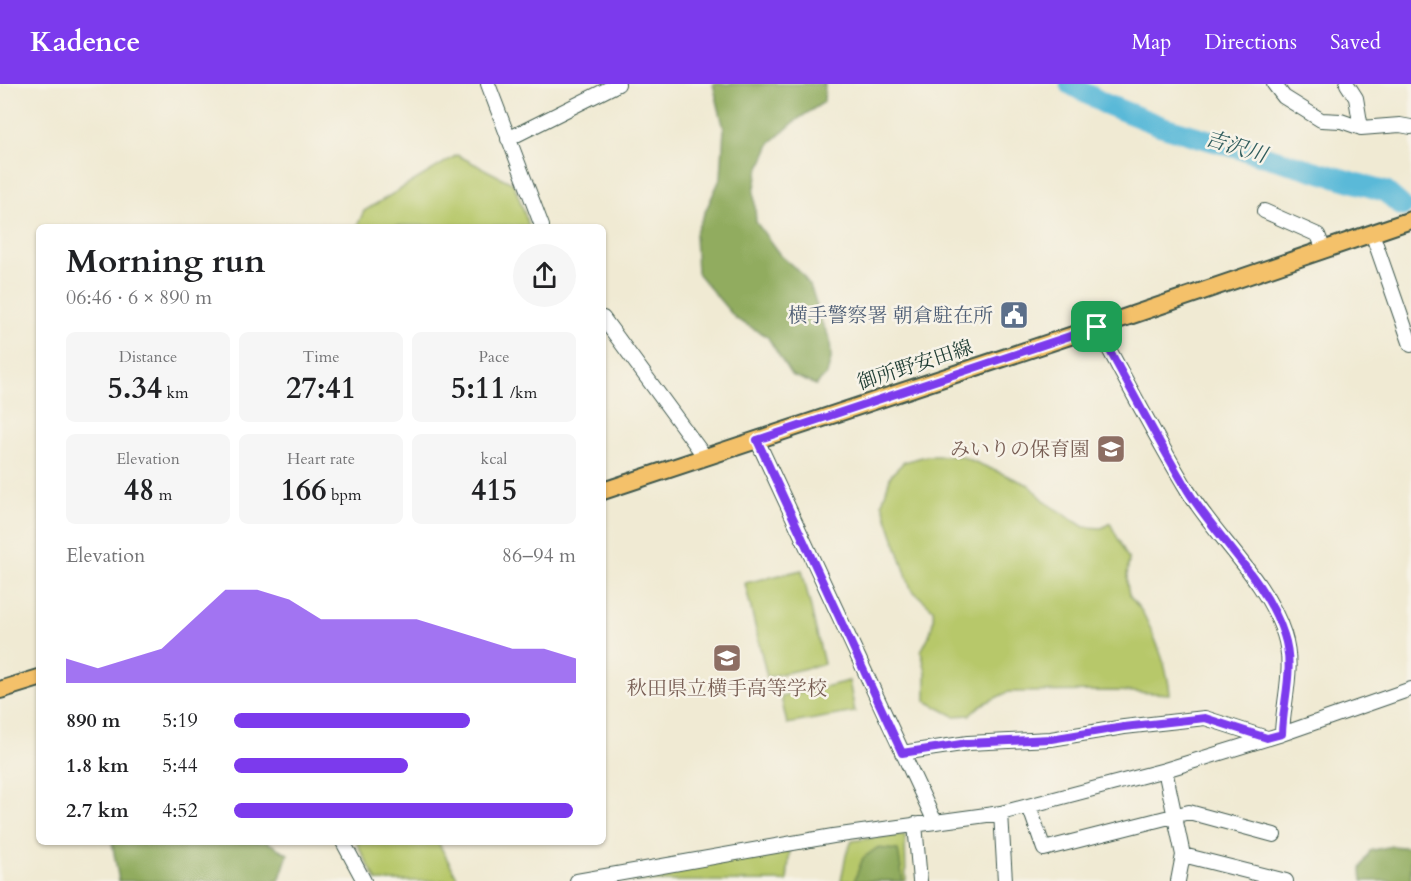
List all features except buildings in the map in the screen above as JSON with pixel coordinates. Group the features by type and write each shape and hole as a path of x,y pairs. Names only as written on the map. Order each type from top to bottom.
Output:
{"main road":[{"name":"御所野安田線","path":"606,490 1405,222"},
{"path":"0,690 36,679"}],"street":[{"path":"488,84 541,224"},
{"path":"508,140 616,84"},
{"path":"1274,84 1284,97 1321,120 1341,121 1361,128 1400,125 1411,127"},
{"path":"1347,84 1356,98 1361,128"},
{"path":"1264,211 1318,235 1324,250"},
{"path":"1372,233 1411,345"},
{"path":"606,322 705,457"},
{"path":"1097,327 1189,492 1266,596 1284,633 1289,656 1289,682 1282,714 1282,734"},
{"path":"757,440 935,822"},
{"path":"577,881 833,836 1001,813 1165,770 1282,734 1411,689"},
{"path":"902,753 968,743 1051,739 1124,727 1205,718 1267,738"},
{"path":"1165,770 1183,855 1178,881"},
{"path":"1029,806 1044,849 1189,812 1274,835"},
{"path":"1001,813 1005,881"},
{"path":"915,824 920,881"},
{"path":"345,845 364,881"},
{"path":"1183,855 1286,881"}],"green space":[{"path":"713,84 825,84 824,102 798,119 771,142 758,172 754,192 756,222 780,255 802,274 812,290 822,323 830,339 831,359 827,374 816,385 791,375 767,336 736,319 697,273 695,234 721,177 724,129"},
{"path":"457,155 514,184 528,224 358,224 364,211"},
{"path":"926,456 961,456 1029,485 1048,504 1084,527 1102,528 1110,523 1129,560 1128,592 1143,612 1157,644 1167,674 1170,694 1116,691 1008,692 981,705 970,715 954,716 926,701 926,672 921,651 931,631 933,609 911,589 882,503 891,475 904,462"},
{"path":"802,570 824,664 767,677 745,583"},
{"path":"849,681 855,712 787,724 781,697"},
{"path":"905,835 906,881 841,881 846,855 852,841"},
{"path":"113,845 272,845 288,854 279,881 119,881"},
{"path":"358,845 440,845 459,881 377,881"},
{"path":"1392,846 1411,848 1411,881 1362,881 1361,869 1370,851"},
{"path":"790,848 787,881 593,881"},
{"path":"877,848 898,850 903,881 854,881 863,858"}],"waterway":[{"name":"吉沢川","path":"1070,84 1103,103 1161,126 1386,192 1402,206"}],"place":[{"name":"横手警察署 朝倉駐在所","path":"1014,315"},
{"name":"みいりの保育園","path":"1111,449"},
{"name":"秋田県立横手高等学校","path":"727,658"}],"route":[{"path":"1097,327 1189,492 1266,596 1284,633 1289,656 1289,682 1282,714 1282,734 1267,738 1205,718 1124,727 1051,739 968,743 902,753 757,440 1097,327"}]}
